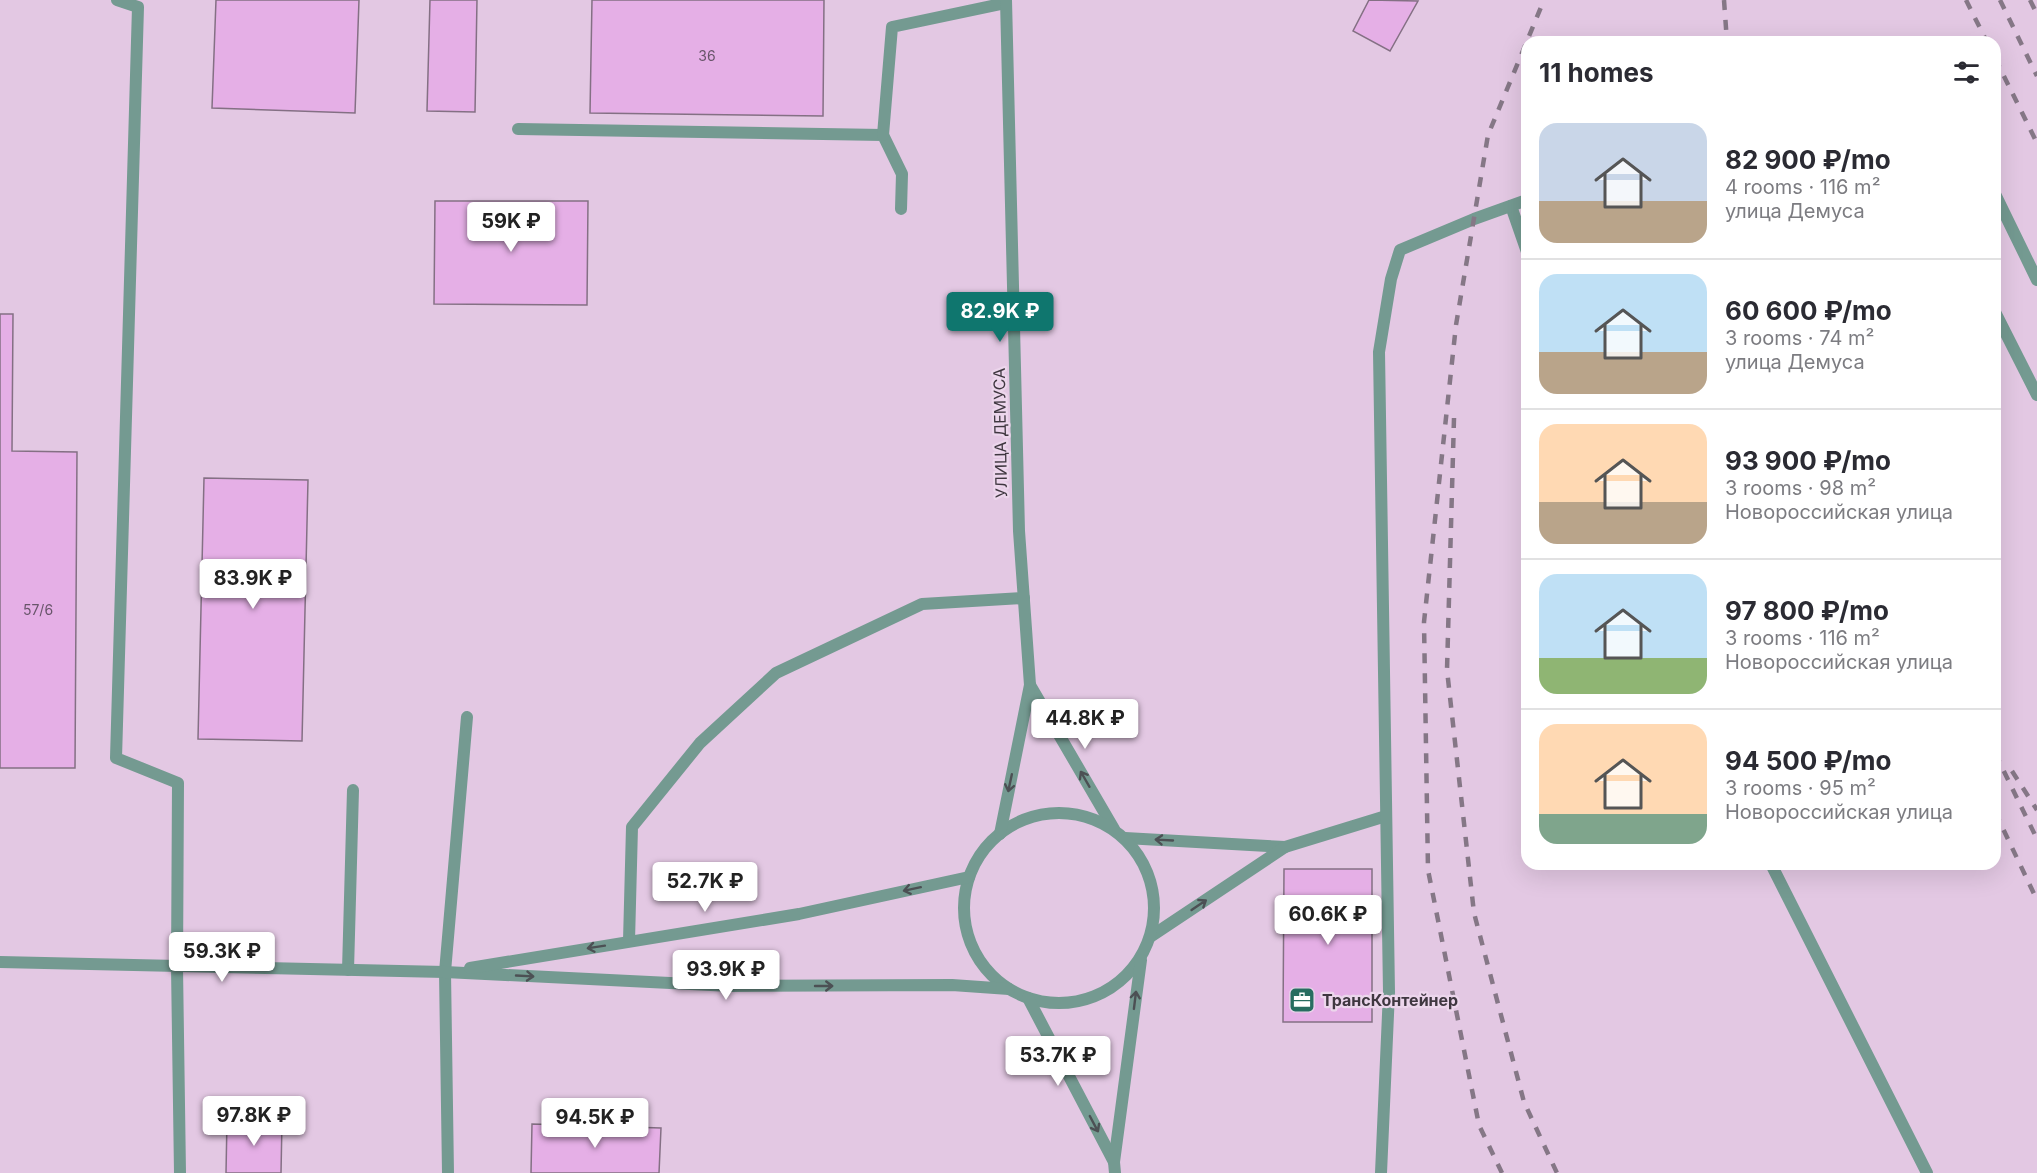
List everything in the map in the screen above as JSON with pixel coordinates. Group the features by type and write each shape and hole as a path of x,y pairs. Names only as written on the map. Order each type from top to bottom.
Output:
{"street":[{"path":"117,0 138,7 116,758 178,783 177,967 180,1173"},
{"path":"901,209 902,174 883,135 892,27 1006,2"},
{"name":"УЛИЦА ДЕМУСА","path":"1006,2 1019,531 1030,685"},
{"path":"518,129 883,135"},
{"path":"1382,1173 1389,992 1379,352 1391,279 1400,250 1521,202"},
{"path":"1512,206 1521,234"},
{"path":"2001,206 2037,280"},
{"path":"2001,324 2037,395"},
{"path":"629,941 632,827 700,743 776,673 922,604 1024,598"},
{"path":"1030,685 1114,830"},
{"path":"1000,834 1030,685"},
{"path":"448,1173 445,972 467,717"},
{"path":"348,970 353,790"},
{"path":"1068,812 1089,817 1114,830 1125,838 1139,854 1149,874 1154,895 1154,916 1150,938 1141,957 1128,974 1111,988 1092,998 1070,1003 1049,1003 1028,998 1009,989 992,975 979,958 969,939 964,919 964,897 969,877 978,858 991,841 1007,827 1026,818 1047,813 1068,812"},
{"path":"1150,938 1285,847 1386,816"},
{"path":"1125,838 1285,847"},
{"path":"1774,870 1927,1173"},
{"path":"445,972 799,914 969,877"},
{"path":"1115,1168 1141,957"},
{"path":"0,963 445,972 731,986 952,986 1009,989"},
{"path":"1028,998 1115,1168"}],"shaded area":[{"path":"0,0 2037,0 2037,1173 0,1173"}],"building":[{"path":"216,0 359,0 355,113 212,108"},
{"path":"430,0 477,0 475,112 427,111"},
{"path":"592,0 824,0 823,116 590,113"},
{"path":"1369,0 1418,1 1390,51 1353,31"},
{"path":"435,201 588,201 587,305 434,304"},
{"path":"0,314 13,314 12,451 77,452 75,768 0,768"},
{"path":"204,478 308,480 302,741 198,739"},
{"path":"1284,869 1372,869 1372,1022 1283,1022"},
{"path":"227,1120 282,1121 281,1173 226,1173"},
{"path":"532,1124 661,1128 659,1173 531,1173"}],"railway":[{"path":"1529,36 1544,0"},
{"path":"1724,0 1727,36"},
{"path":"1966,0 1984,36"},
{"path":"2000,0 2037,76"},
{"path":"2030,0 2037,14"},
{"path":"1502,1173 1479,1125 1428,870 1424,622 1456,325 1488,135 1521,55"},
{"path":"2001,70 2037,143"},
{"path":"1454,418 1447,670 1474,913 1524,1102 1557,1173"},
{"path":"2001,765 2037,839"},
{"path":"2012,771 2037,810"},
{"path":"2001,825 2037,900"}],"place":[{"name":"ТрансКонтейнер","path":"1302,1000"}]}
